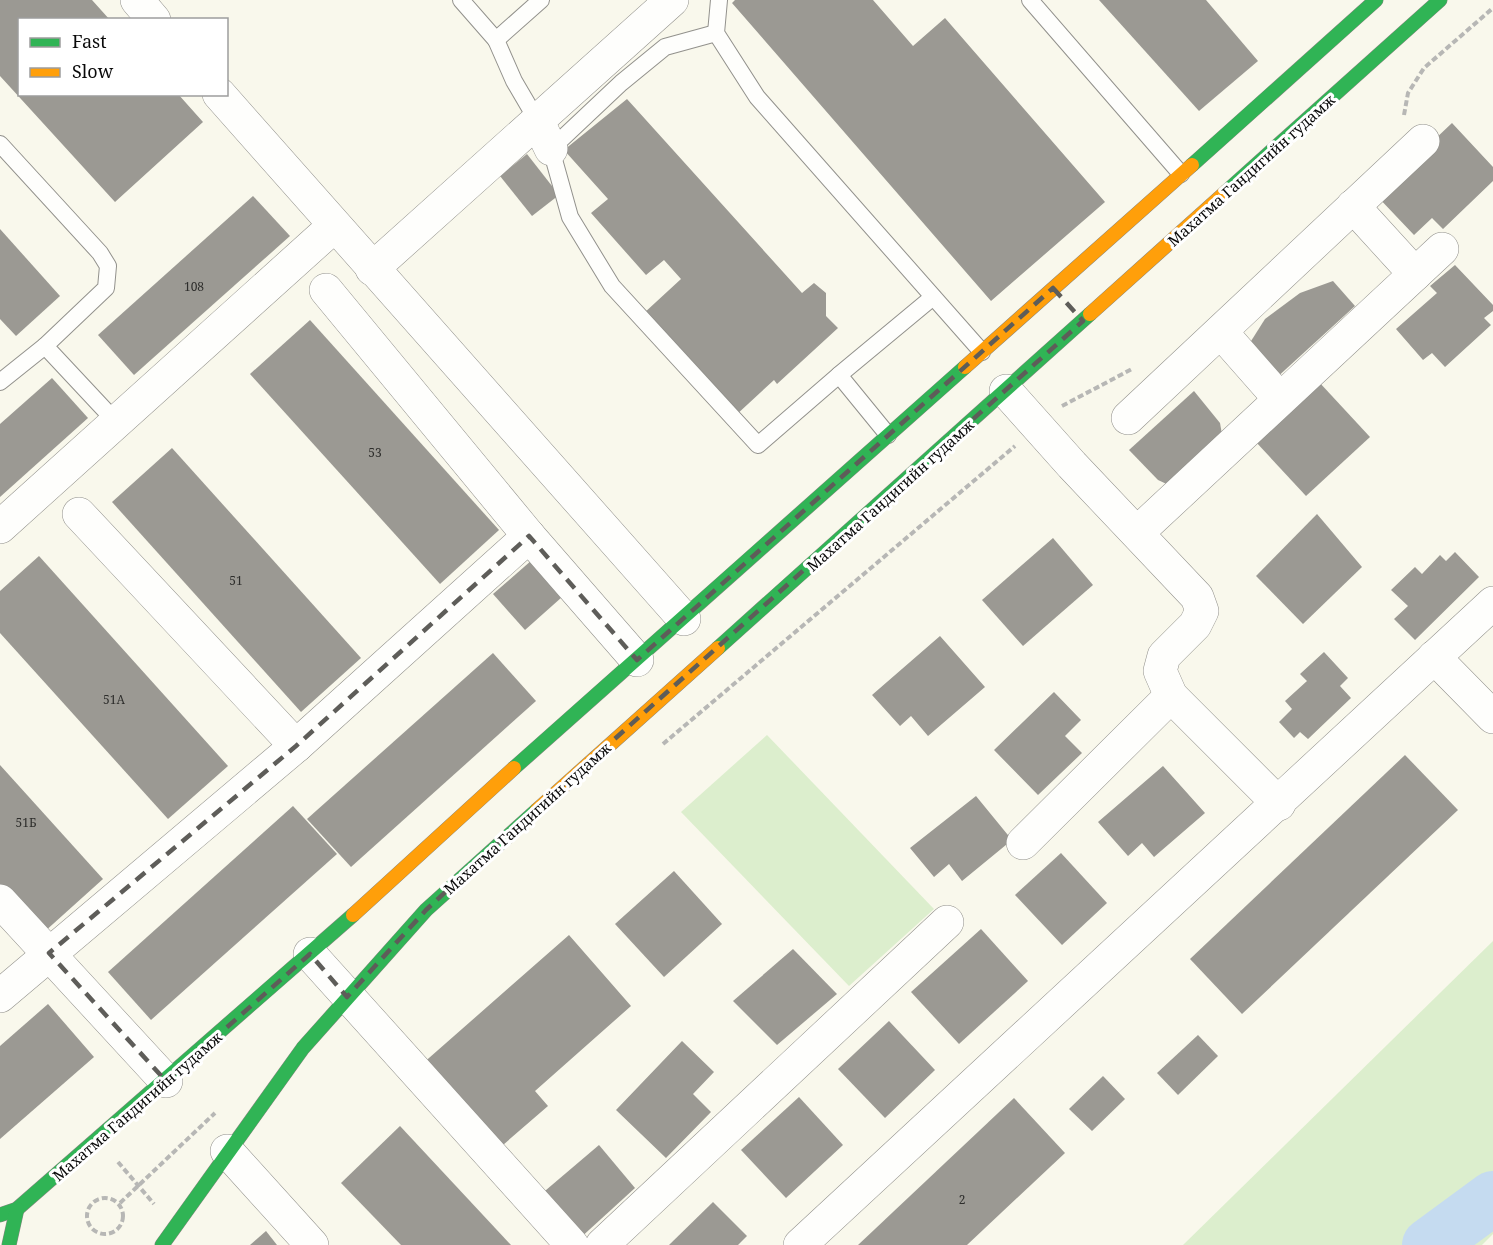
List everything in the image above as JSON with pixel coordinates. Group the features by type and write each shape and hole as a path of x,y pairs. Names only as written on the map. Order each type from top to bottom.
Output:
{"main road":[{"name":"Махатма Гандигийн гудамж","path":"17,1209 100,1140 310,954 584,704 638,660 982,352 1057,292 1181,174 1376,0"},
{"name":"Махатма Гандигийн гудамж","path":"162,1245 227,1150 303,1048 426,910 1006,391 1079,317 1440,0"},
{"path":"0,1215 17,1209"},
{"path":"9,1245 17,1209"}],"street":[{"path":"137,0 152,18"},
{"path":"372,269 545,135 672,0"},
{"path":"221,96 684,619"},
{"path":"1128,418 1353,206 1413,131"},
{"path":"1353,206 1415,274"},
{"path":"0,527 334,226"},
{"path":"1137,533 1442,249"},
{"path":"326,290 529,536 638,660"},
{"path":"1221,332 1280,399"},
{"path":"1006,391 1197,597 1202,611 1195,625 1164,656 1160,671 1171,696 1279,804"},
{"path":"79,514 296,746"},
{"path":"0,996 296,746 529,536"},
{"path":"800,1245 1279,804 1493,603"},
{"path":"1434,657 1493,717"},
{"path":"1023,843 1171,696"},
{"path":"0,901 166,1081"},
{"path":"602,1245 947,922"},
{"path":"310,954 572,1245"},
{"path":"227,1150 312,1245"}],"lane":[{"path":"461,0 496,40 514,81 545,135 570,217 612,286 758,445 933,297"},
{"path":"496,40 541,0"},
{"path":"719,0 716,33 757,97 982,352"},
{"path":"1030,0 1181,174"},
{"path":"545,135 621,83 664,47 716,33"},
{"path":"0,144 100,253 108,266 106,288 45,346 0,382"},
{"path":"45,346 117,423"},
{"path":"839,375 888,435"}],"path":[{"path":"1413,131 1408,93 1424,68 1493,8"},
{"path":"659,747 1068,401 1137,367"},
{"path":"120,1203 221,1107"},
{"path":"100,1140 175,1226"},
{"path":"107,1197 120,1203 124,1218 117,1231 103,1235 90,1228 86,1214 93,1201 107,1197"}],"highlighted area":[{"path":"1053,288 1083,321 498,843 426,910 347,997 310,954 166,1081 49,953 296,746 529,536 637,660"}],"green space":[{"path":"767,735 934,909 849,986 681,812"},
{"path":"1493,941 1493,1234 1482,1245 1183,1245"}],"building":[{"path":"0,0 92,0 108,18 18,18 18,96 0,76"},
{"path":"735,0 873,0 913,46 945,18 1105,202 991,301 732,3"},
{"path":"1099,0 1206,0 1258,61 1199,111"},
{"path":"18,96 180,96 203,122 115,202"},
{"path":"627,99 802,293 814,283 826,293 826,316 838,328 777,384 774,380 735,416 643,314 681,279 664,260 646,275 591,213 608,199 564,150"},
{"path":"1452,123 1493,167 1493,181 1443,229 1432,218 1414,235 1376,195"},
{"path":"527,154 559,195 532,216 500,176"},
{"path":"253,196 290,236 134,375 98,335"},
{"path":"0,229 60,296 16,336 0,319"},
{"path":"1455,265 1493,305 1493,311 1484,318 1491,325 1445,367 1432,353 1423,360 1396,329 1437,293 1430,286"},
{"path":"1333,281 1355,306 1274,380 1246,349 1265,319 1300,293"},
{"path":"310,320 499,530 440,584 250,374"},
{"path":"52,378 88,418 0,497 0,424"},
{"path":"1319,382 1370,437 1306,496 1255,441"},
{"path":"1194,391 1220,423 1224,446 1173,487 1158,480 1129,450"},
{"path":"172,448 361,658 301,712 112,502"},
{"path":"1317,514 1362,567 1303,624 1256,576"},
{"path":"1053,538 1093,585 1023,646 982,600"},
{"path":"1455,552 1479,577 1415,640 1394,619 1408,606 1391,590 1415,567 1422,574 1440,555 1446,561"},
{"path":"540,553 571,589 525,630 493,594"},
{"path":"39,556 228,766 168,819 0,633 0,591"},
{"path":"940,636 985,687 928,736 911,716 900,726 872,695"},
{"path":"1324,652 1348,678 1340,686 1351,698 1308,739 1300,732 1294,738 1279,722 1292,709 1285,701 1307,681 1300,674"},
{"path":"493,653 536,701 351,867 307,819"},
{"path":"1054,692 1081,720 1065,736 1082,753 1038,795 994,750"},
{"path":"1405,755 1458,810 1242,1014 1190,959"},
{"path":"0,765 103,879 43,933 0,885"},
{"path":"1163,766 1205,813 1154,857 1142,843 1128,856 1098,822"},
{"path":"976,796 1012,840 962,881 949,864 934,877 910,848"},
{"path":"293,806 337,854 151,1020 108,972"},
{"path":"1061,853 1107,903 1062,945 1015,895"},
{"path":"674,871 722,924 664,977 615,924"},
{"path":"981,929 1028,981 959,1044 911,992"},
{"path":"569,935 631,1006 535,1091 548,1106 496,1151 421,1065"},
{"path":"793,949 837,994 777,1045 733,1001"},
{"path":"48,1004 94,1057 0,1139 0,1046"},
{"path":"889,1021 935,1070 885,1118 838,1069"},
{"path":"1198,1035 1218,1056 1178,1095 1157,1073"},
{"path":"682,1041 714,1072 693,1094 711,1112 666,1158 616,1110"},
{"path":"1103,1076 1125,1099 1092,1131 1069,1109"},
{"path":"799,1097 843,1145 786,1198 741,1150"},
{"path":"1014,1098 1065,1153 967,1245 858,1245"},
{"path":"400,1126 511,1245 401,1245 341,1183"},
{"path":"599,1145 635,1188 578,1240 539,1196"},
{"path":"713,1202 747,1236 738,1245 669,1245"},
{"path":"266,1231 277,1245 250,1245"}],"waterway":[{"path":"1429,1245 1493,1198"}],"traffic: fast":[{"path":"1192,165 1376,0"},
{"path":"1227,191 1440,0"},
{"path":"718,648 1090,314"},
{"path":"514,768 965,367"},
{"path":"162,1245 303,1048 426,910 537,810"},
{"path":"0,1215 17,1209 353,915"},
{"path":"9,1245 17,1209"}],"traffic: slow":[{"path":"965,367 1192,165"},
{"path":"1090,314 1227,191"},
{"path":"537,810 718,648"},
{"path":"353,915 514,768"}]}
